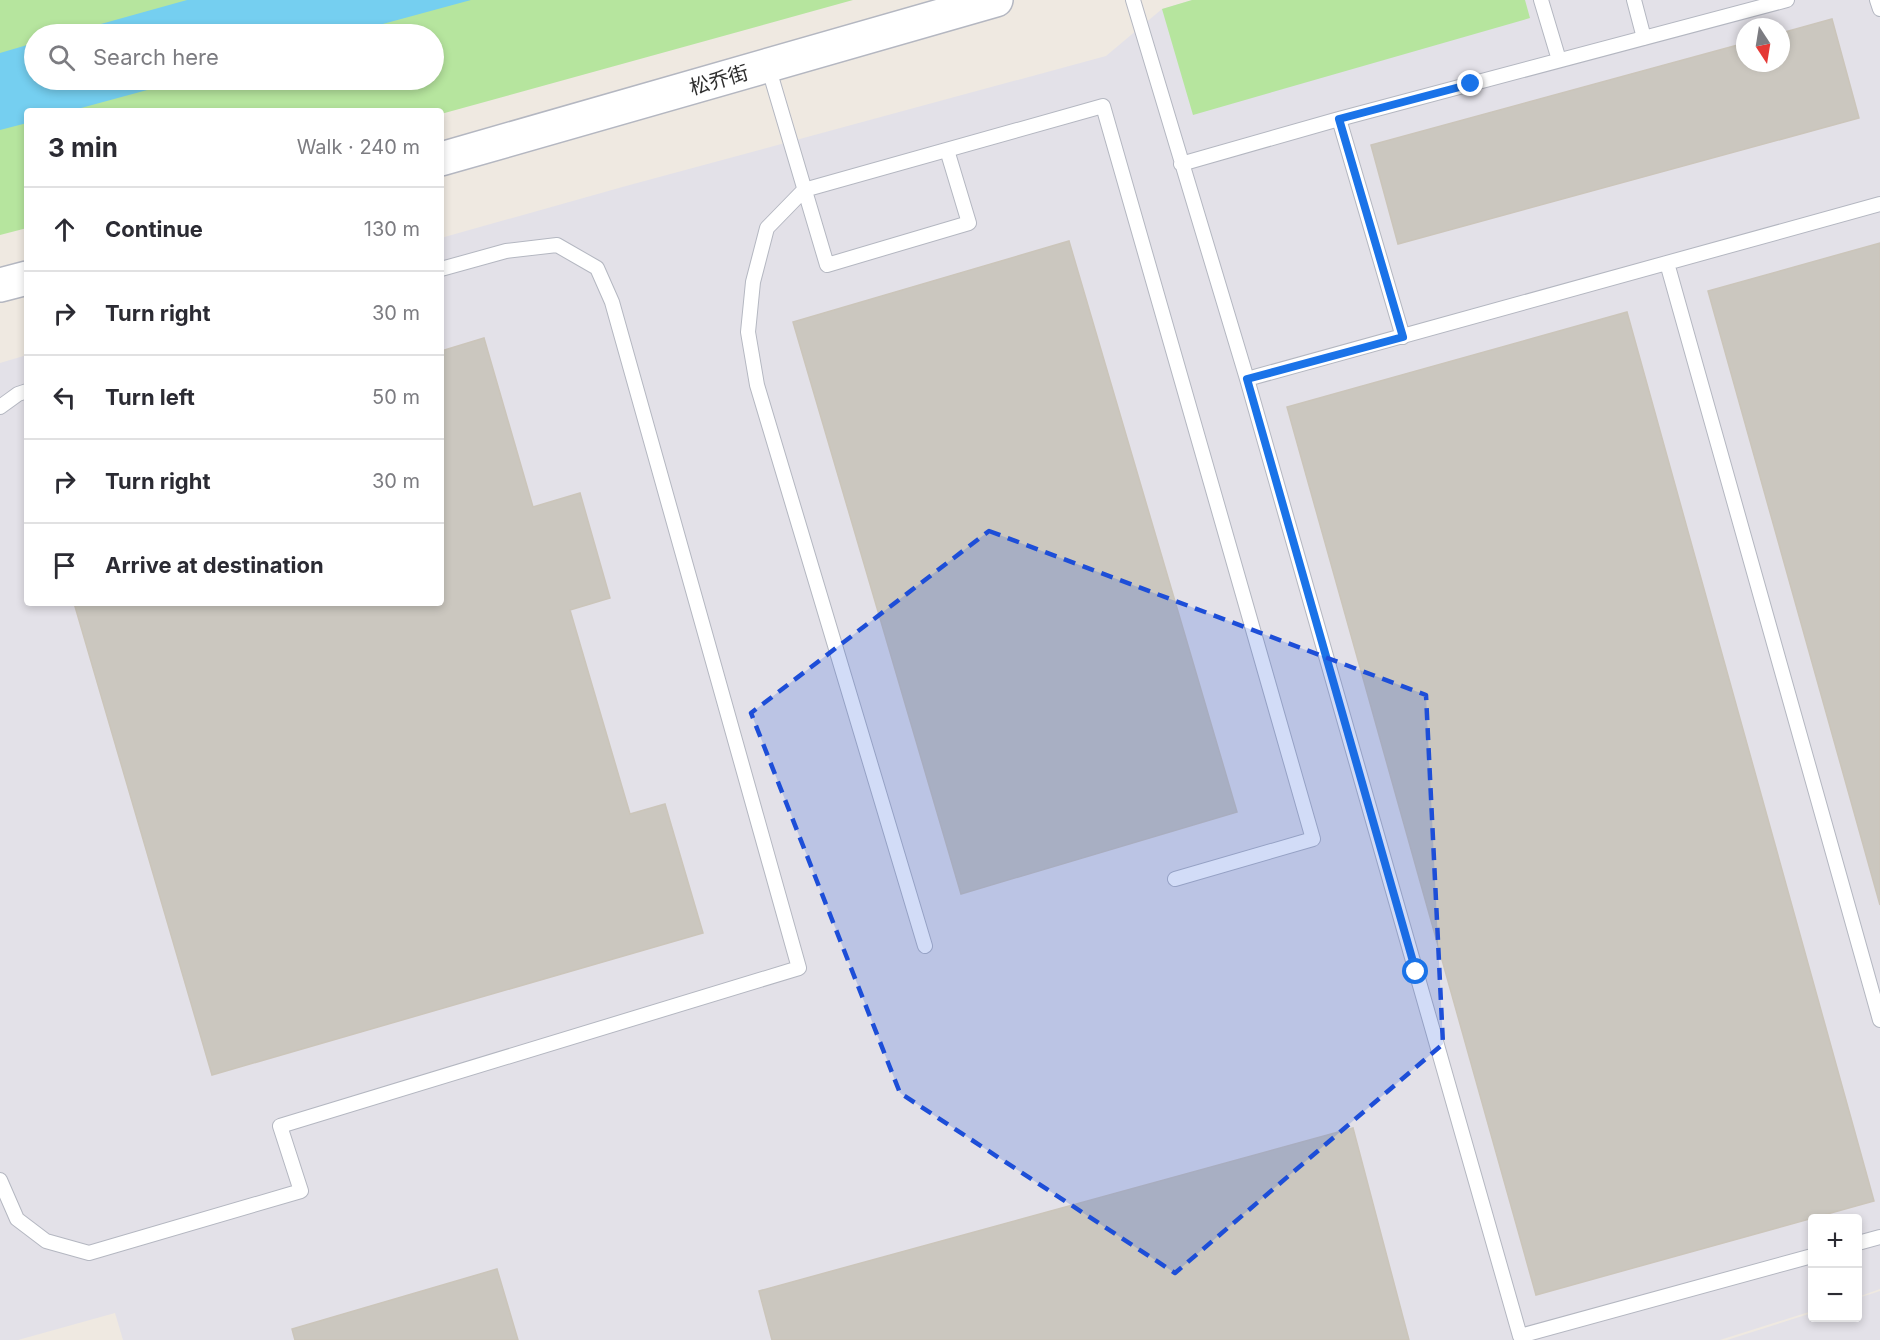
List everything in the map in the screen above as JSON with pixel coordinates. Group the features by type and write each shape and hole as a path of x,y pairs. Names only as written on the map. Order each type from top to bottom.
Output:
{"street":[{"name":"松乔街","path":"444,158 996,0"},
{"path":"0,285 24,279"}],"lane":[{"path":"1133,0 1247,379 1520,1336 1808,1257"},
{"path":"1542,0 1559,60"},
{"path":"1634,0 1644,38"},
{"path":"1181,164 1339,119 1787,0"},
{"path":"1877,0 1880,9"},
{"path":"768,66 827,265 969,223 947,150"},
{"path":"925,946 757,385 748,332 753,282 767,228 804,190 1102,106 1313,839 1175,879"},
{"path":"1339,119 1403,337"},
{"path":"1247,379 1880,204"},
{"path":"0,1180 17,1219 46,1241 89,1253 301,1191 280,1126 800,968 612,302 597,268 557,245 506,251 444,268"},
{"path":"1667,263 1880,1020"},
{"path":"0,407 24,392"},
{"path":"1862,1242 1880,1237"}],"highlighted area":[{"path":"989,531 1426,695 1443,1044 1175,1273 900,1093 751,713"}],"shaded area":[{"path":"1192,0 1880,0 1880,1289 1862,1296 1862,1214 1808,1214 1808,1312 1720,1340 123,1340 115,1313 18,1340 0,1340 0,363 24,356 24,606 444,606 444,237 1106,56 1162,9"},
{"path":"1880,1291 1880,1340 1727,1340 1808,1314 1808,1322 1862,1322 1862,1297"}],"green space":[{"path":"0,0 853,0 444,113 444,108 24,108 24,229 0,235"},
{"path":"1192,0 1525,0 1530,18 1193,115 1162,9"}],"water":[{"path":"187,0 471,0 383,24 101,24"},
{"path":"24,46 24,90 147,90 81,108 24,108 24,124 0,130 0,53"}],"building":[{"path":"1832,19 1859,118 1398,244 1371,145 1736,45 1736,72 1790,72 1790,31"},
{"path":"1069,241 1237,812 961,894 793,322"},
{"path":"1880,243 1880,905 1708,291"},
{"path":"1627,312 1874,1201 1827,1214 1808,1214 1808,1219 1536,1295 1287,407"},
{"path":"484,338 533,507 580,493 610,598 570,610 630,814 665,804 703,933 212,1075 75,606 444,606 444,350"},
{"path":"1353,1128 1409,1340 772,1340 759,1291"},
{"path":"497,1269 518,1340 295,1340 292,1329"}],"route":[{"path":"1416,972 1247,379 1403,337 1339,119 1471,84"}]}
